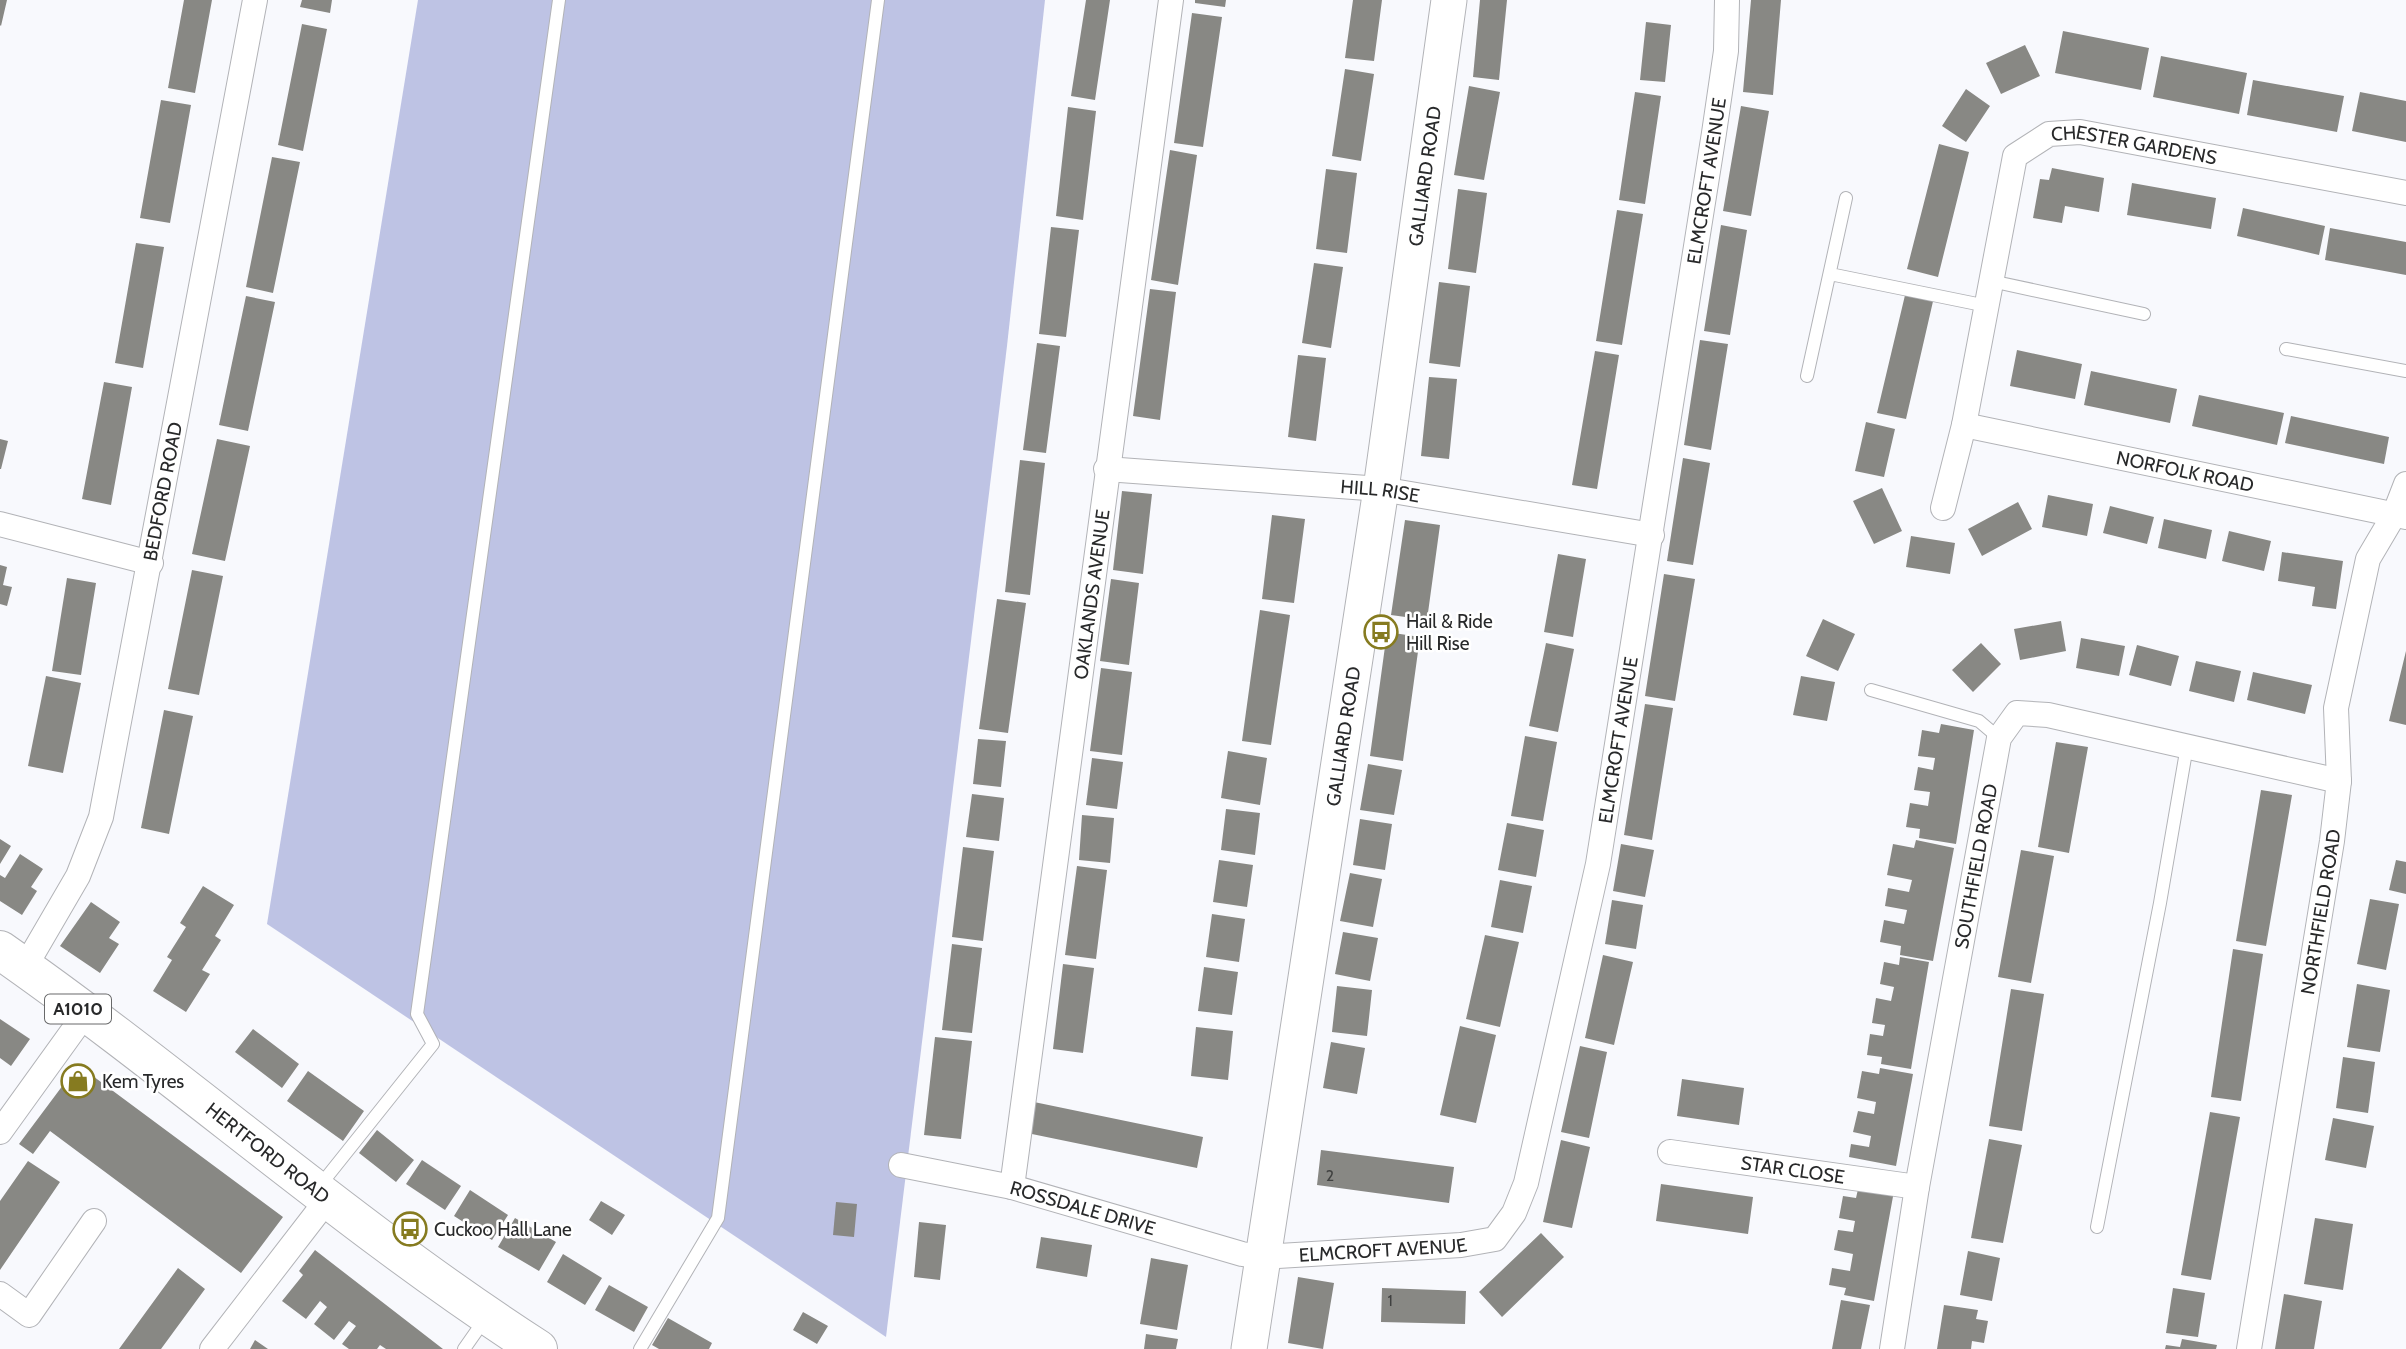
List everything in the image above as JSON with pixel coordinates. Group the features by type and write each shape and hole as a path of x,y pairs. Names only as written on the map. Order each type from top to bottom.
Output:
{"main road":[{"name":"HERTFORD ROAD","path":"12,958 321,1195 487,1316 538,1349"}],"street":[{"name":"BEDFORD ROAD","path":"12,958 78,876 101,817 255,0"},
{"name":"OAKLANDS AVENUE","path":"1012,1187 1106,469 1171,0"},
{"name":"GALLIARD ROAD","path":"1249,1349 1381,489 1449,0"},
{"name":"ELMCROFT AVENUE","path":"1262,1257 1461,1245 1494,1239 1514,1213 1526,1183 1598,864 1718,106 1726,51 1727,0"},
{"name":"CHESTER GARDENS","path":"1943,508 1964,425 2015,156 2049,134 2080,132 2406,193"},
{"name":"NORFOLK ROAD","path":"1964,425 2400,516"},
{"name":"HILL RISE","path":"1106,469 1381,489 1652,535"},
{"name":"NORTHFIELD ROAD","path":"2249,1349 2332,841 2339,781 2336,708 2368,559 2400,516 2406,484"},
{"path":"0,524 151,562"},
{"path":"1999,738 2017,713 2048,715 2339,781"},
{"name":"SOUTHFIELD ROAD","path":"1892,1349 1917,1187 1999,738"},
{"path":"0,1132 85,1014"},
{"name":"STAR CLOSE","path":"1670,1152 1917,1187"},
{"name":"ROSSDALE DRIVE","path":"901,1165 1012,1187 1242,1254 1262,1257"},
{"path":"212,1349 321,1195"},
{"path":"0,1294 29,1315 94,1221"}],"lane":[{"path":"321,1195 433,1044 417,1014 559,0"},
{"path":"640,1349 718,1218 878,0"},
{"path":"1807,376 1846,198"},
{"path":"1829,274 1987,306"},
{"path":"1991,281 2144,314"},
{"path":"2286,349 2406,371"},
{"path":"1871,690 1979,721 1999,738"},
{"path":"2097,1227 2160,903 2187,746"},
{"path":"464,1349 487,1316"}],"shaded area":[{"path":"418,0 1045,0 1007,346 886,1337 267,924"}],"building":[{"path":"0,0 7,0 1,26 0,25"},
{"path":"184,0 212,0 195,93 168,88"},
{"path":"302,0 332,0 330,13 300,7"},
{"path":"1086,0 1110,0 1095,100 1071,96"},
{"path":"1195,0 1226,0 1225,7 1195,3"},
{"path":"1353,0 1382,0 1374,61 1345,58"},
{"path":"1480,0 1507,0 1499,80 1473,77"},
{"path":"1751,0 1781,0 1773,95 1743,92"},
{"path":"1192,13 1222,17 1203,147 1174,143"},
{"path":"1646,22 1671,25 1665,82 1640,80"},
{"path":"302,24 327,29 303,151 278,145"},
{"path":"2063,31 2149,48 2141,90 2055,73"},
{"path":"2025,45 2040,76 2001,94 1986,63"},
{"path":"2161,56 2247,73 2239,114 2153,97"},
{"path":"1345,69 1374,74 1361,161 1332,156"},
{"path":"2253,80 2344,96 2337,132 2247,115"},
{"path":"1469,86 1500,92 1484,180 1454,175"},
{"path":"1966,89 1990,106 1966,142 1942,126"},
{"path":"1635,92 1661,96 1645,204 1619,200"},
{"path":"2360,92 2406,101 2406,142 2352,131"},
{"path":"161,100 191,105 170,223 140,218"},
{"path":"1741,106 1769,111 1751,216 1723,211"},
{"path":"1068,107 1096,111 1083,220 1056,216"},
{"path":"1939,144 1969,152 1938,277 1907,269"},
{"path":"1170,150 1197,155 1178,285 1151,280"},
{"path":"272,157 300,162 273,293 246,287"},
{"path":"2052,168 2104,178 2099,212 2065,206 2062,223 2033,218 2040,179 2049,180"},
{"path":"1326,169 1357,173 1347,253 1316,249"},
{"path":"2132,183 2216,198 2211,229 2127,215"},
{"path":"1458,189 1487,193 1476,273 1448,269"},
{"path":"2243,208 2325,226 2319,255 2237,236"},
{"path":"1617,210 1643,214 1622,345 1596,341"},
{"path":"1721,225 1747,230 1730,335 1704,331"},
{"path":"1051,227 1079,230 1066,337 1039,334"},
{"path":"2330,228 2406,242 2406,275 2325,260"},
{"path":"136,243 164,247 143,368 115,363"},
{"path":"1314,263 1343,267 1331,348 1302,343"},
{"path":"1439,282 1470,286 1460,367 1429,363"},
{"path":"1150,289 1176,292 1160,420 1133,416"},
{"path":"1906,291 1934,297 1906,419 1877,413"},
{"path":"246,296 275,302 248,431 219,425"},
{"path":"1700,340 1728,344 1711,450 1684,445"},
{"path":"1037,343 1060,346 1046,453 1023,450"},
{"path":"2017,350 2082,364 2075,399 2010,386"},
{"path":"1595,351 1619,355 1597,489 1572,485"},
{"path":"1298,355 1326,358 1316,441 1288,437"},
{"path":"2091,371 2177,389 2170,423 2084,405"},
{"path":"1429,377 1457,379 1449,459 1421,456"},
{"path":"104,382 132,387 111,505 82,499"},
{"path":"2199,395 2284,413 2277,445 2192,426"},
{"path":"2291,416 2389,437 2384,464 2285,443"},
{"path":"1866,422 1895,429 1884,477 1855,471"},
{"path":"0,439 8,441 1,469 0,469"},
{"path":"217,439 250,446 225,561 192,554"},
{"path":"1683,458 1710,463 1693,565 1667,561"},
{"path":"1020,460 1045,463 1030,595 1005,592"},
{"path":"1882,488 1902,531 1874,544 1853,501"},
{"path":"1122,491 1152,494 1143,574 1113,570"},
{"path":"2048,495 2093,504 2087,536 2042,527"},
{"path":"2018,502 2032,529 1982,556 1968,529"},
{"path":"2110,506 2154,517 2147,544 2103,533"},
{"path":"1272,515 1305,519 1294,603 1262,599"},
{"path":"2164,519 2212,530 2206,559 2158,548"},
{"path":"1405,520 1440,525 1427,620 1391,615"},
{"path":"2229,531 2271,541 2264,571 2222,561"},
{"path":"1911,536 1955,543 1950,574 1906,567"},
{"path":"2282,552 2343,561 2336,609 2312,606 2315,587 2278,581"},
{"path":"1558,554 1586,559 1573,637 1544,632"},
{"path":"0,565 7,567 3,585 12,587 7,606 0,604"},
{"path":"192,570 223,576 199,695 168,689"},
{"path":"1664,574 1695,579 1675,701 1645,696"},
{"path":"67,578 96,583 81,675 52,671"},
{"path":"1111,579 1139,583 1129,665 1100,661"},
{"path":"997,599 1026,603 1008,733 979,729"},
{"path":"1260,610 1290,615 1271,745 1242,741"},
{"path":"1823,619 1855,634 1838,671 1806,656"},
{"path":"2061,621 2066,651 2020,660 2014,629"},
{"path":"1387,632 1420,637 1403,761 1370,756"},
{"path":"2081,638 2125,646 2119,676 2076,668"},
{"path":"1546,643 1574,649 1558,732 1529,726"},
{"path":"1981,643 2001,664 1973,692 1952,670"},
{"path":"2137,645 2179,656 2171,686 2129,675"},
{"path":"2406,651 2406,725 2389,721"},
{"path":"2196,661 2241,671 2234,702 2189,691"},
{"path":"1101,668 1132,672 1122,755 1090,751"},
{"path":"2253,672 2312,685 2305,714 2247,700"},
{"path":"46,676 81,683 63,773 28,766"},
{"path":"1801,676 1835,682 1827,721 1793,715"},
{"path":"1645,704 1673,708 1652,840 1624,835"},
{"path":"164,710 193,716 169,834 141,828"},
{"path":"1941,724 1974,730 1956,844 1919,838 1920,829 1906,827 1910,803 1928,806 1930,792 1914,790 1918,767 1933,770 1935,758 1918,756 1922,730 1939,733"},
{"path":"1525,736 1557,742 1543,821 1511,816"},
{"path":"978,739 1006,741 1001,787 973,784"},
{"path":"2056,742 2088,747 2069,853 2038,847"},
{"path":"1228,751 1267,758 1260,805 1221,798"},
{"path":"1092,758 1123,762 1117,809 1086,805"},
{"path":"1368,764 1402,770 1394,815 1360,810"},
{"path":"2261,790 2292,795 2266,946 2236,941"},
{"path":"972,794 1004,798 999,841 966,837"},
{"path":"1226,809 1260,813 1255,855 1221,850"},
{"path":"1082,815 1114,818 1110,863 1079,860"},
{"path":"1360,819 1392,824 1385,870 1353,865"},
{"path":"1507,823 1544,830 1536,877 1498,870"},
{"path":"0,839 11,846 0,864"},
{"path":"1916,840 1954,848 1933,961 1900,955 1901,946 1880,942 1884,920 1904,924 1907,910 1885,906 1888,888 1909,892 1912,880 1887,875 1893,844 1914,848"},
{"path":"1621,844 1654,850 1645,897 1613,891"},
{"path":"963,847 994,851 983,941 952,937"},
{"path":"2021,850 2054,856 2031,983 1998,977"},
{"path":"20,854 43,869 31,887 37,891 22,915 0,901 0,875 5,878"},
{"path":"1219,860 1253,865 1247,907 1213,902"},
{"path":"2396,860 2406,862 2406,894 2389,890"},
{"path":"1077,866 1107,870 1096,959 1065,955"},
{"path":"1350,873 1382,879 1373,927 1340,921"},
{"path":"1500,880 1532,886 1523,933 1491,927"},
{"path":"203,886 234,905 215,936 221,940 202,970 210,974 186,1012 153,991 172,960 167,957 186,927 180,923"},
{"path":"2370,899 2399,904 2386,970 2357,964"},
{"path":"1612,900 1643,905 1636,949 1605,944"},
{"path":"91,902 120,922 109,938 119,944 100,973 60,946"},
{"path":"1212,914 1245,919 1239,962 1206,957"},
{"path":"1343,932 1378,938 1370,981 1335,974"},
{"path":"1485,935 1519,942 1500,1027 1466,1019"},
{"path":"952,944 982,948 972,1033 942,1030"},
{"path":"2233,949 2263,954 2241,1101 2211,1097"},
{"path":"1603,955 1633,962 1614,1045 1585,1038"},
{"path":"1900,957 1929,962 1911,1069 1881,1064 1882,1057 1867,1055 1870,1034 1883,1036 1885,1025 1872,1023 1876,998 1891,1001 1894,987 1880,984 1884,962 1899,965"},
{"path":"1063,964 1094,968 1083,1053 1053,1049"},
{"path":"1204,967 1238,972 1232,1015 1198,1011"},
{"path":"2357,984 2390,990 2380,1052 2347,1047"},
{"path":"1337,986 1372,990 1367,1036 1332,1032"},
{"path":"2011,989 2044,994 2022,1131 1989,1126"},
{"path":"0,1019 30,1039 11,1066 0,1058"},
{"path":"1460,1026 1496,1035 1476,1123 1440,1115"},
{"path":"1196,1027 1233,1031 1228,1080 1191,1076"},
{"path":"253,1029 299,1064 282,1088 235,1052"},
{"path":"935,1037 972,1041 961,1139 924,1135"},
{"path":"1331,1042 1365,1048 1357,1094 1323,1088"},
{"path":"1580,1046 1607,1052 1589,1138 1561,1132"},
{"path":"2343,1057 2375,1062 2368,1113 2336,1108"},
{"path":"78,1065 283,1217 241,1273 50,1131 33,1154 19,1144"},
{"path":"1880,1068 1913,1074 1896,1166 1849,1157 1851,1144 1869,1147 1871,1136 1853,1132 1858,1111 1874,1114 1876,1102 1857,1098 1862,1071 1879,1074"},
{"path":"308,1071 364,1111 343,1141 287,1101"},
{"path":"1682,1079 1744,1088 1739,1125 1677,1116"},
{"path":"1034,1102 1203,1137 1197,1168 1027,1133"},
{"path":"2210,1112 2240,1117 2211,1280 2181,1275"},
{"path":"2333,1118 2374,1126 2366,1168 2325,1160"},
{"path":"377,1130 414,1160 396,1182 359,1153"},
{"path":"1989,1139 2022,1145 2003,1243 1971,1238"},
{"path":"1561,1140 1590,1147 1572,1228 1543,1222"},
{"path":"1321,1150 1454,1167 1449,1203 1317,1185"},
{"path":"422,1160 461,1186 445,1210 406,1184"},
{"path":"28,1161 60,1182 0,1270 0,1201"},
{"path":"1661,1184 1753,1197 1748,1234 1656,1221"},
{"path":"1859,1185 1894,1191 1874,1301 1844,1295 1846,1288 1829,1285 1832,1268 1850,1271 1853,1254 1834,1250 1838,1230 1853,1232 1855,1221 1839,1218 1843,1196 1856,1198"},
{"path":"470,1190 508,1215 492,1240 454,1216"},
{"path":"601,1201 625,1215 612,1235 589,1220"},
{"path":"836,1202 857,1204 854,1237 833,1235"},
{"path":"515,1218 556,1242 539,1271 498,1247"},
{"path":"2315,1218 2353,1224 2343,1290 2304,1284"},
{"path":"919,1222 946,1225 940,1280 914,1277"},
{"path":"1541,1233 1564,1257 1502,1317 1479,1292"},
{"path":"1041,1237 1092,1245 1087,1277 1036,1268"},
{"path":"315,1250 443,1349 386,1349 380,1345 377,1349 349,1349 342,1344 356,1326 349,1321 334,1340 314,1324 327,1307 320,1301 306,1319 282,1301 303,1275 299,1271"},
{"path":"1968,1251 2000,1258 1992,1301 1960,1295"},
{"path":"563,1254 602,1278 585,1305 547,1282"},
{"path":"1151,1258 1188,1265 1177,1330 1140,1324"},
{"path":"178,1268 205,1289 161,1349 119,1349"},
{"path":"1298,1277 1334,1283 1323,1349 1288,1343"},
{"path":"609,1285 648,1307 634,1332 595,1310"},
{"path":"1382,1288 1466,1291 1465,1324 1381,1322"},
{"path":"2173,1288 2205,1293 2198,1337 2166,1333"},
{"path":"2284,1294 2322,1301 2314,1349 2275,1349"},
{"path":"1841,1300 1870,1305 1861,1349 1832,1349"},
{"path":"1944,1305 1978,1310 1976,1319 1988,1321 1984,1343 1972,1341 1971,1349 1937,1349"},
{"path":"803,1312 828,1326 817,1344 793,1330"},
{"path":"668,1318 712,1343 709,1349 659,1349 652,1345"},
{"path":"1146,1334 1178,1339 1176,1349 1144,1349"},
{"path":"2182,1339 2217,1345 2216,1349 2165,1349 2166,1345 2180,1347"},
{"path":"255,1340 268,1349 250,1349"}],"place":[{"name":"Hail & Ride Hill Rise","path":"1381,632"},
{"name":"Kem Tyres","path":"78,1081"},
{"name":"Cuckoo Hall Lane","path":"410,1229"}]}
